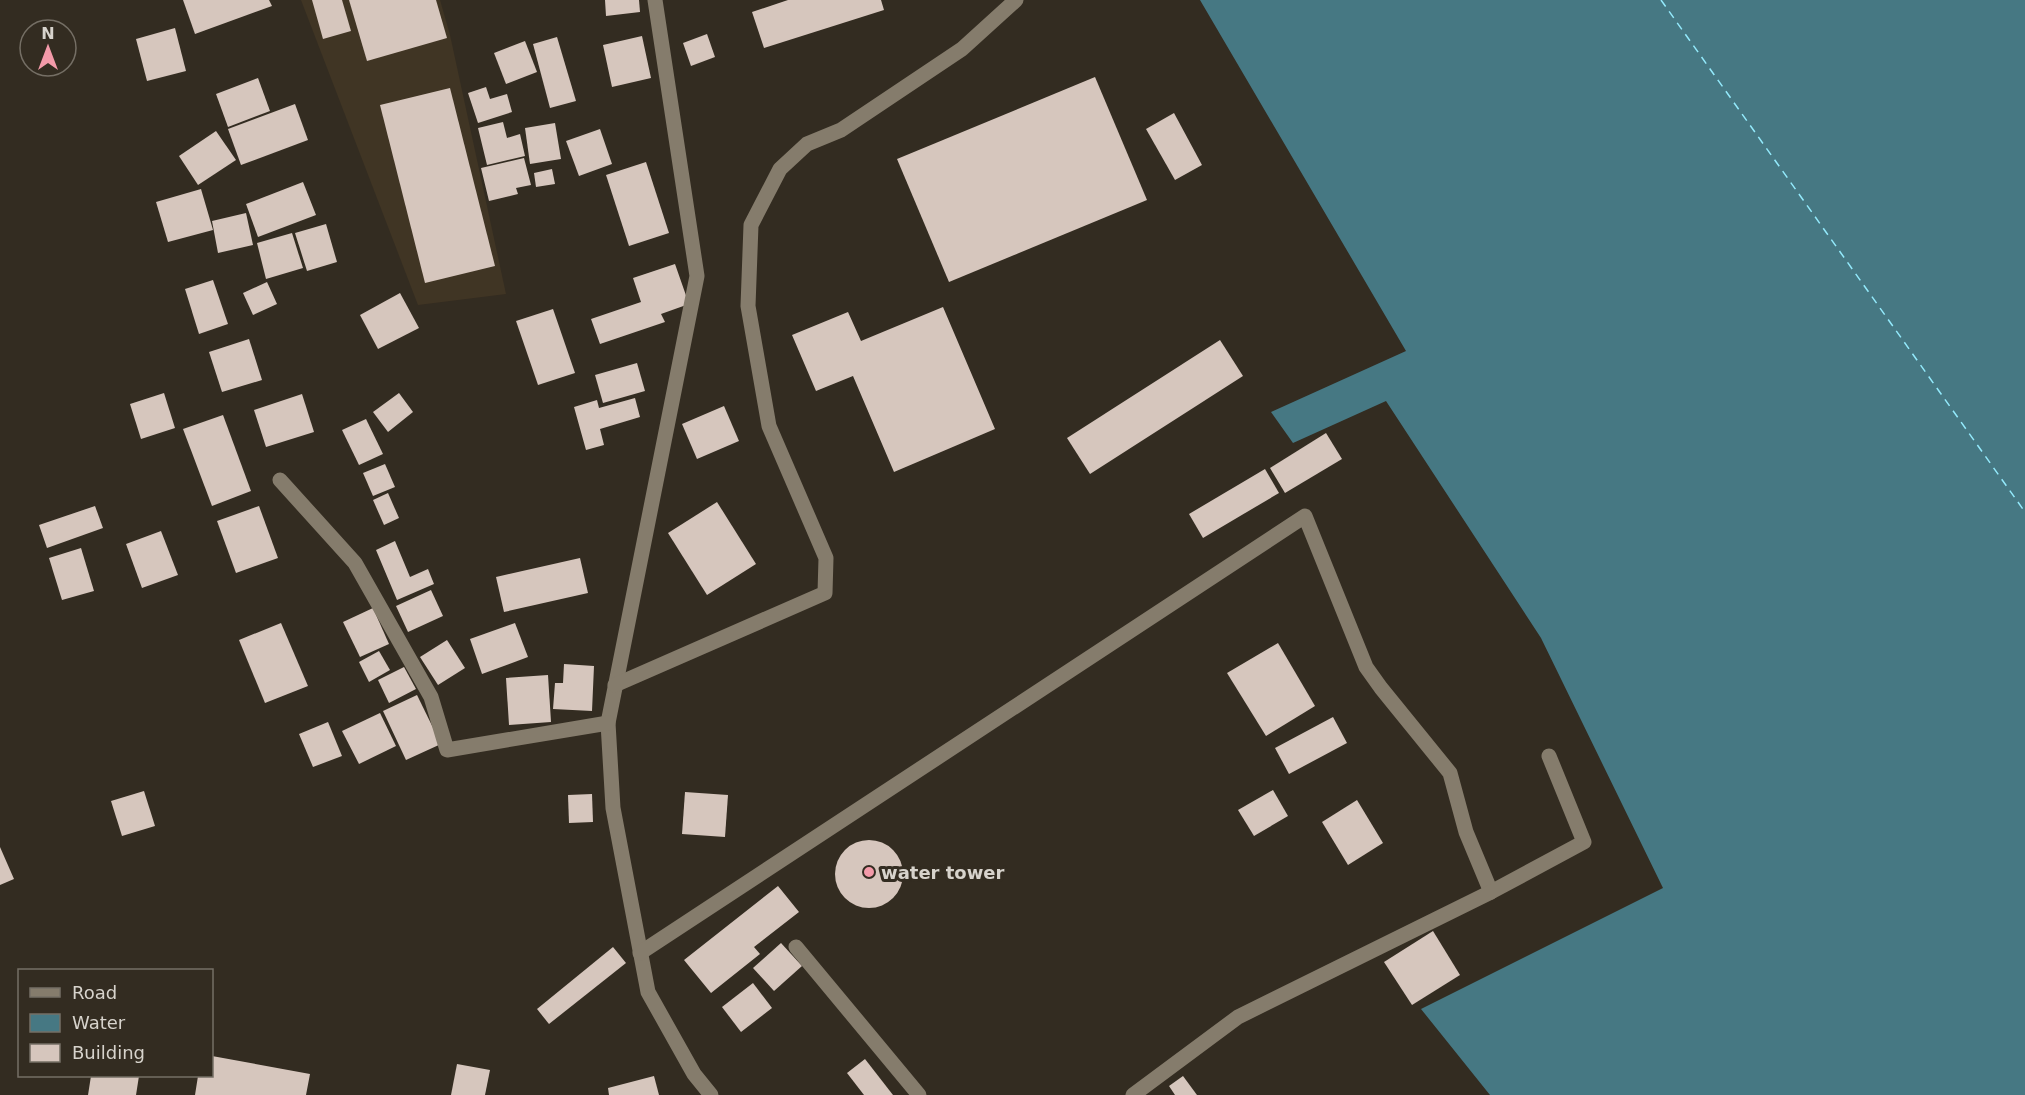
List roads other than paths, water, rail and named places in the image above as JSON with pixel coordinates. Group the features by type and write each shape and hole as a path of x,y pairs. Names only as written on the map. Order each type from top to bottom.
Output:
{"street":[{"path":"655,0 697,276 608,723 613,808 648,992 694,1074 711,1095"},
{"path":"615,685 825,592 826,558 769,426 748,306 751,225 780,169 807,144 841,130 962,49 1016,0"},
{"path":"280,480 355,563 431,697 447,750 608,723"},
{"path":"640,953 1305,516 1366,667 1450,773 1466,832 1491,892"},
{"path":"1134,1095 1238,1017 1491,892 1584,842 1549,756"},
{"path":"796,947 919,1095"}],"water":[{"path":"1200,0 2025,0 2025,1095 1490,1095 1421,1009 1663,888 1541,638 1386,401 1293,443 1271,412 1406,351"}],"place":[{"name":"water tower","path":"869,872"}]}
